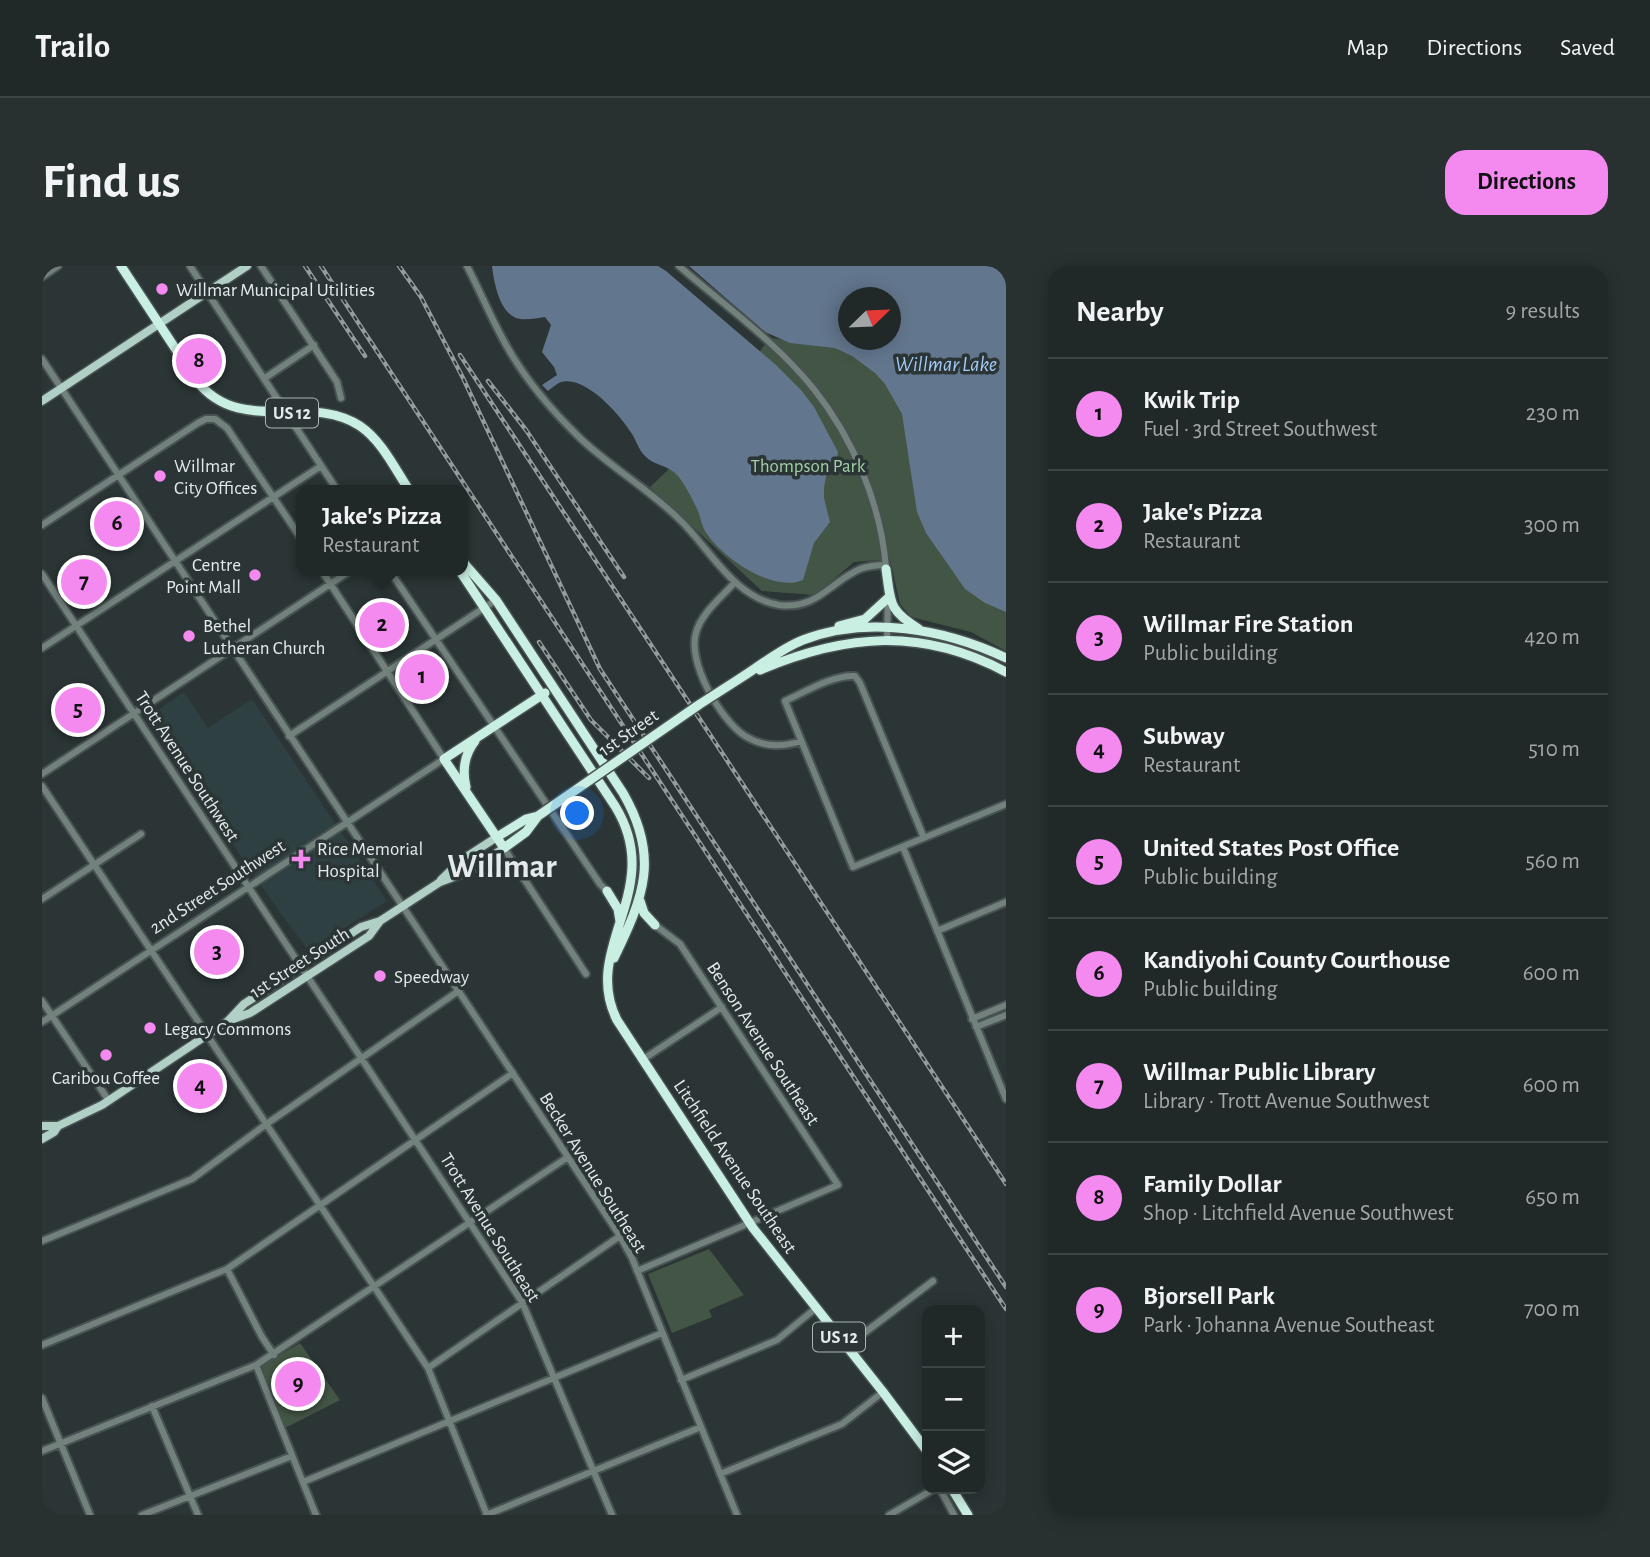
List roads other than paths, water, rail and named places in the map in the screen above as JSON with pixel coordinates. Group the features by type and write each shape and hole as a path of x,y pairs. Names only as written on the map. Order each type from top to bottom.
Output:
{"highway":[{"name":"US 12","path":"121,266 195,380 208,395 224,405 251,411 330,415 347,419 378,443 406,485"},
{"name":"US 12","path":"468,567 496,600 553,687 629,804 641,831 645,866 640,895 609,969"},
{"path":"886,567 891,601 896,613 924,632"},
{"name":"US 12","path":"463,576 621,815 628,833 634,859 632,886 612,949 609,969"},
{"path":"740,680 802,641 865,619 888,598"},
{"path":"802,641 832,632 888,628 954,638 1006,658"},
{"path":"740,680 811,650 838,644 887,640 950,650 1006,672"},
{"name":"1st Street","path":"504,848 526,832 538,816 700,704 740,680"},
{"name":"2nd Street Southwest","path":"444,759 553,687"},
{"path":"470,799 464,777 465,761 470,748 490,728"},
{"path":"444,759 504,848"},
{"name":"1st Street","path":"497,837 526,819 538,816"},
{"path":"607,891 622,895 632,886"},
{"path":"607,891 618,909 620,923"},
{"path":"640,895 642,910 655,925"},
{"name":"Litchfield Avenue Southeast","path":"609,969 608,996 613,1013 642,1060 750,1223 922,1444"},
{"path":"955,1494 968,1515"}],"main road":[{"path":"42,401 247,266"},
{"name":"1st Street South","path":"440,882 463,859 497,837"},
{"name":"1st Street South","path":"228,1021 244,1004 361,927 380,920 440,882 467,872 504,848"},
{"name":"1st Street South","path":"42,1126 58,1126 109,1101 228,1021 250,1013 369,936 380,920"},
{"name":"1st Street South","path":"42,1139 54,1132 58,1126"}],"street":[{"path":"42,277 58,266"},
{"path":"190,266 334,485"},
{"path":"261,266 337,382 341,398"},
{"path":"467,266 504,342 550,405 583,441 680,520 735,582 758,599 794,605 816,599 858,570 886,567"},
{"path":"678,266 789,362 823,402 851,448 869,490 880,529 888,598 887,640"},
{"path":"265,378 314,345"},
{"name":"Becker Avenue Southeast","path":"42,359 620,1236 637,1271 737,1515"},
{"path":"42,525 198,423 215,419 227,428 296,531"},
{"path":"42,648 321,466"},
{"name":"Trott Avenue Southwest","path":"42,573 306,976"},
{"path":"325,576 444,759"},
{"path":"42,774 341,576"},
{"path":"393,576 436,639 490,728 607,891"},
{"path":"735,582 696,630 694,653 701,678 731,724 746,737 779,747 801,741"},
{"path":"289,736 496,600"},
{"path":"925,838 855,676 820,686 785,701 853,867 925,838 1006,804"},
{"name":"2nd Street Southwest","path":"42,1022 444,759"},
{"path":"42,786 428,1368 486,1515 701,1427"},
{"path":"42,899 141,834"},
{"path":"903,847 1006,1099"},
{"path":"504,848 586,974"},
{"path":"937,931 1006,902"},
{"name":"Benson Avenue Southeast","path":"655,925 680,944 838,1185 750,1223"},
{"name":"Trott Avenue Southeast","path":"306,976 522,1302 612,1515"},
{"path":"42,1241 192,1179 457,992"},
{"path":"42,1001 109,1101"},
{"path":"972,1019 1006,1005"},
{"path":"642,1060 722,1007"},
{"path":"976,1027 1006,1015"},
{"path":"42,1345 227,1269 513,1073"},
{"path":"42,1451 256,1365 568,1157"},
{"path":"637,1271 750,1223"},
{"path":"428,1368 620,1236"},
{"path":"227,1269 262,1337 274,1354"},
{"path":"847,1346 933,1281"},
{"path":"681,1380 779,1339 816,1308"},
{"path":"303,1482 662,1333"},
{"path":"256,1365 316,1515"},
{"path":"720,1474 842,1424 883,1392"},
{"path":"42,1398 90,1515"},
{"path":"152,1406 198,1515"},
{"path":"142,1515 292,1456"},
{"path":"889,1515 925,1494"},
{"path":"943,1494 954,1515"}],"water":[{"path":"492,266 658,266 776,365 801,390 814,407 838,452 836,462 826,477 824,488 830,522 814,543 803,580 778,582 736,563 714,543 703,528 693,500 678,476 644,455 627,426 602,399 571,381 561,382 548,391 542,385 557,375 542,352 551,325 545,317 516,318 505,309 498,295"},
{"name":"Willmar Lake","path":"689,266 1006,266 1006,612 985,603 965,589 926,533 917,512 902,414 885,384 875,373 839,350 901,350 901,287 838,287 838,349 790,343 765,332"}],"railway":[{"path":"305,266 365,356"},
{"path":"321,266 465,485"},
{"path":"399,266 421,297 463,378 600,669 1006,1287"},
{"path":"460,355 1006,1184"},
{"path":"488,381 526,430 624,577"},
{"path":"468,490 1006,1309"},
{"path":"539,642 591,720 649,778"}],"place":[{"name":"Willmar Municipal Utilities","path":"162,289"},
{"name":"Family Dollar","path":"199,361"},
{"name":"Willmar City Offices","path":"160,476"},
{"name":"Kandiyohi County Courthouse","path":"117,524"},
{"name":"Centre Point Mall","path":"255,575"},
{"name":"Willmar Public Library","path":"84,582"},
{"name":"Jake's Pizza","path":"382,625"},
{"name":"Bethel Lutheran Church","path":"189,636"},
{"name":"Kwik Trip","path":"422,677"},
{"name":"United States Post Office","path":"78,710"},
{"name":"Rice Memorial Hospital","path":"301,859"},
{"name":"Willmar Fire Station","path":"217,952"},
{"name":"Speedway","path":"380,976"},
{"name":"Legacy Commons","path":"150,1028"},
{"name":"Caribou Coffee","path":"106,1055"},
{"name":"Subway","path":"200,1086"},
{"name":"Bjorsell Park","path":"298,1384"}],"district":[{"name":"Willmar","path":"502,865"}],"park label":[{"name":"Thompson Park","path":"808,465"}]}
